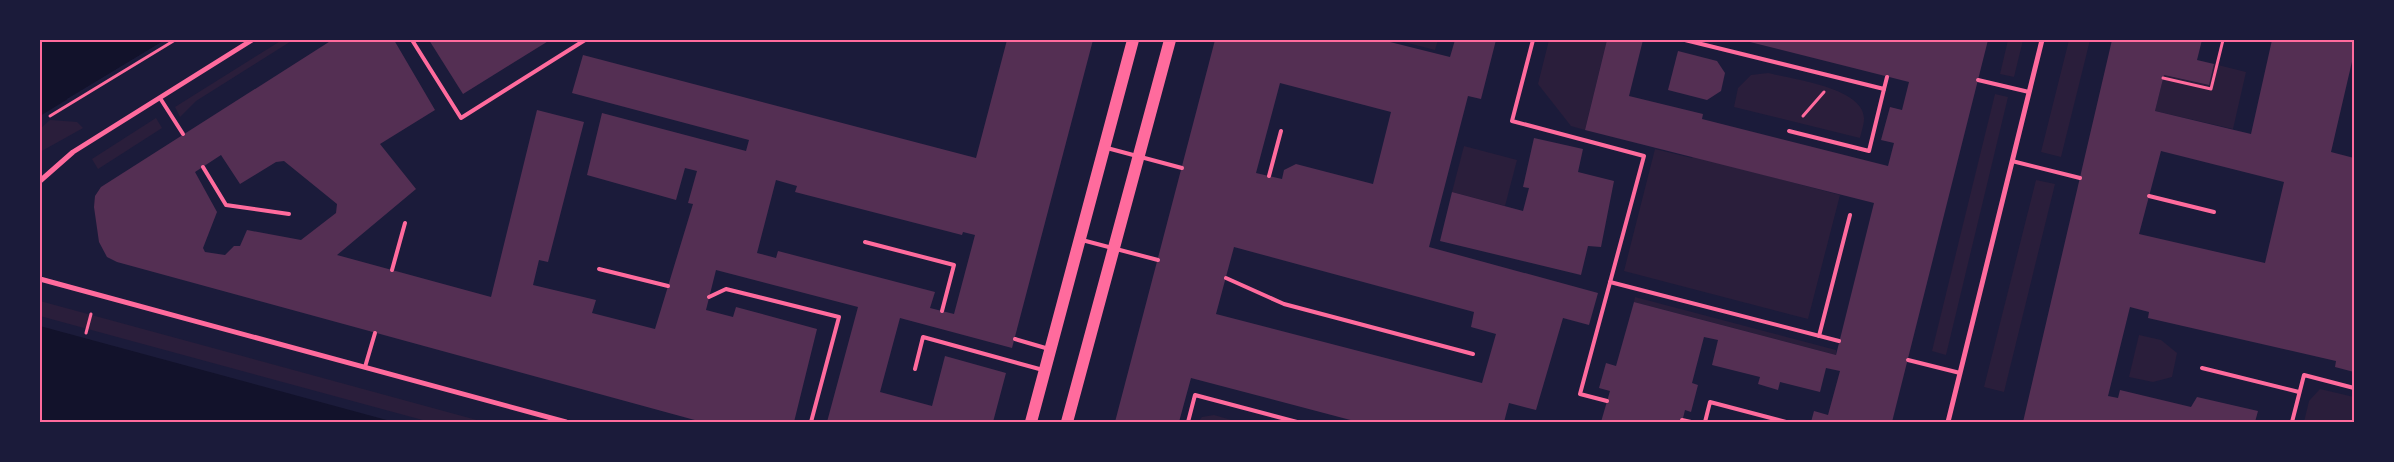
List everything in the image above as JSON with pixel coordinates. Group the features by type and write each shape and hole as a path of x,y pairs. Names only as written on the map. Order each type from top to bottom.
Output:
{"main road":[{"path":"1031,422 1133,40"},
{"path":"1067,422 1170,40"}],"street":[{"path":"40,181 73,152 252,40"},
{"path":"1948,422 2042,40"},
{"path":"40,279 566,422"}],"lane":[{"path":"412,40 460,118 585,40"},
{"path":"1533,40 1512,121 1644,156 1580,394 1607,401"},
{"path":"1685,40 1884,89"},
{"path":"1789,131 1869,151 1887,77"},
{"path":"1978,80 2029,92"},
{"path":"160,98 183,134"},
{"path":"1269,176 1281,132"},
{"path":"1104,148 1182,168"},
{"path":"2012,161 2080,178"},
{"path":"203,167 226,204 289,214"},
{"path":"2149,196 2214,212"},
{"path":"1819,336 1850,215"},
{"path":"392,270 404,223"},
{"path":"1080,239 1158,260"},
{"path":"865,242 954,265 942,311"},
{"path":"599,269 668,286"},
{"path":"1226,278 1284,304 1473,354"},
{"path":"1610,282 1839,341"},
{"path":"709,296 726,289 839,318 811,422"},
{"path":"365,367 375,333"},
{"path":"915,369 923,337 1045,370"},
{"path":"1015,339 1051,349"},
{"path":"1908,360 1960,373"},
{"path":"2202,368 2299,392"},
{"path":"2292,422 2304,375 2354,388"},
{"path":"1188,422 1195,395 1297,422"},
{"path":"1705,422 1710,402 1786,422"},
{"path":"1682,420 1691,422"}],"path":[{"path":"50,116 175,40"},
{"path":"2163,78 2211,89 2223,40"},
{"path":"1789,131 1836,78"},
{"path":"86,333 91,314"}],"shaded area":[{"path":"40,40 165,40 40,116"},
{"path":"282,40 293,40 196,101 180,117 175,107"},
{"path":"1396,40 1438,40 1435,50"},
{"path":"1549,40 1607,40 1585,130 1571,126 1538,84"},
{"path":"2008,40 2023,40 2014,77 2000,74"},
{"path":"2069,40 2090,40 2061,157 2041,152"},
{"path":"2214,64 2246,72 2233,129 2155,111 2164,75 2208,85"},
{"path":"1768,73 1825,87 1840,92 1853,100 1861,108 1864,119 1860,138 1734,107 1738,88 1751,75"},
{"path":"1995,94 2008,97 1946,355 1932,351"},
{"path":"156,118 162,128 98,169 92,159"},
{"path":"50,120 77,122 83,128 40,152 40,129"},
{"path":"1464,146 1517,160 1505,206 1452,192"},
{"path":"1655,149 1692,158 1693,156 1840,195 1808,319 1624,271"},
{"path":"2036,180 2055,184 2004,392 1984,387"},
{"path":"1635,297 1836,350 1836,355 1634,302"},
{"path":"40,301 484,422 430,422 40,316"},
{"path":"40,326 394,422 40,422"},
{"path":"2139,335 2161,340 2177,353 2172,377 2153,382 2129,377"},
{"path":"2320,389 2354,397 2354,422 2304,422 2309,401"},
{"path":"1214,415 1238,422 1198,422 1202,417"}],"pier":[{"path":"167,40 166,42 68,101 67,99"}],"building":[{"path":"332,40 394,40 435,110 380,144 416,189 337,255 491,297 537,110 584,122 548,262 539,260 533,285 596,300 592,313 655,329 693,204 688,203 697,171 685,168 676,200 587,175 602,113 746,151 749,140 572,93 583,55 976,158 1007,40 1093,40 1012,348 900,318 880,392 932,406 945,356 1006,373 993,422 827,422 858,307 716,270 706,310 733,317 736,307 817,329 794,422 702,422 117,262 107,257 99,242 94,207 95,196 101,187","holes":["221,155 240,184 276,162 284,161 337,204 336,213 301,240 247,230 240,246 234,246 225,255 205,252 203,248 217,212 195,172","776,180 797,186 795,192 962,235 963,232 975,235 954,314 930,308 935,292 778,251 776,258 757,253"]},
{"path":"429,40 550,40 463,94"},
{"path":"1215,40 1382,40 1450,57 1455,40 1496,40 1481,99 1468,96 1429,247 1598,293 1589,325 1563,318 1536,410 1509,403 1504,422 1358,422 1191,378 1179,422 1115,422","holes":["1280,83 1391,112 1373,184 1296,164 1284,170 1282,179 1256,173","1234,247 1474,312 1471,327 1496,334 1482,383 1216,314"]},
{"path":"1607,40 1643,40 1629,96 1703,114 1702,119 1888,166 1894,143 1881,140 1890,107 1902,110 1909,82 1742,40 1988,40 1892,422 1811,422 1814,411 1828,415 1840,371 1826,368 1820,392 1780,382 1778,390 1758,384 1760,377 1712,365 1718,340 1704,337 1692,383 1698,385 1691,412 1685,410 1682,422 1601,422 1610,391 1599,388 1606,363 1616,366 1634,302 1836,355 1874,203 1585,130"},
{"path":"2112,40 2202,40 2197,60 2214,64 2209,85 2164,75 2155,111 2251,134 2272,40 2354,40 2354,53 2331,152 2354,158 2354,372 2335,367 2336,361 2148,318 2149,312 2130,307 2108,396 2118,398 2120,390 2191,407 2197,397 2258,411 2255,422 2023,422","holes":["2161,151 2284,182 2265,263 2139,234"]},
{"path":"1678,51 1717,61 1725,73 1721,91 1707,100 1668,90"},
{"path":"1534,138 1583,149 1578,172 1614,181 1601,247 1588,246 1581,275 1440,241 1452,192 1523,211 1529,188 1523,187"}]}
